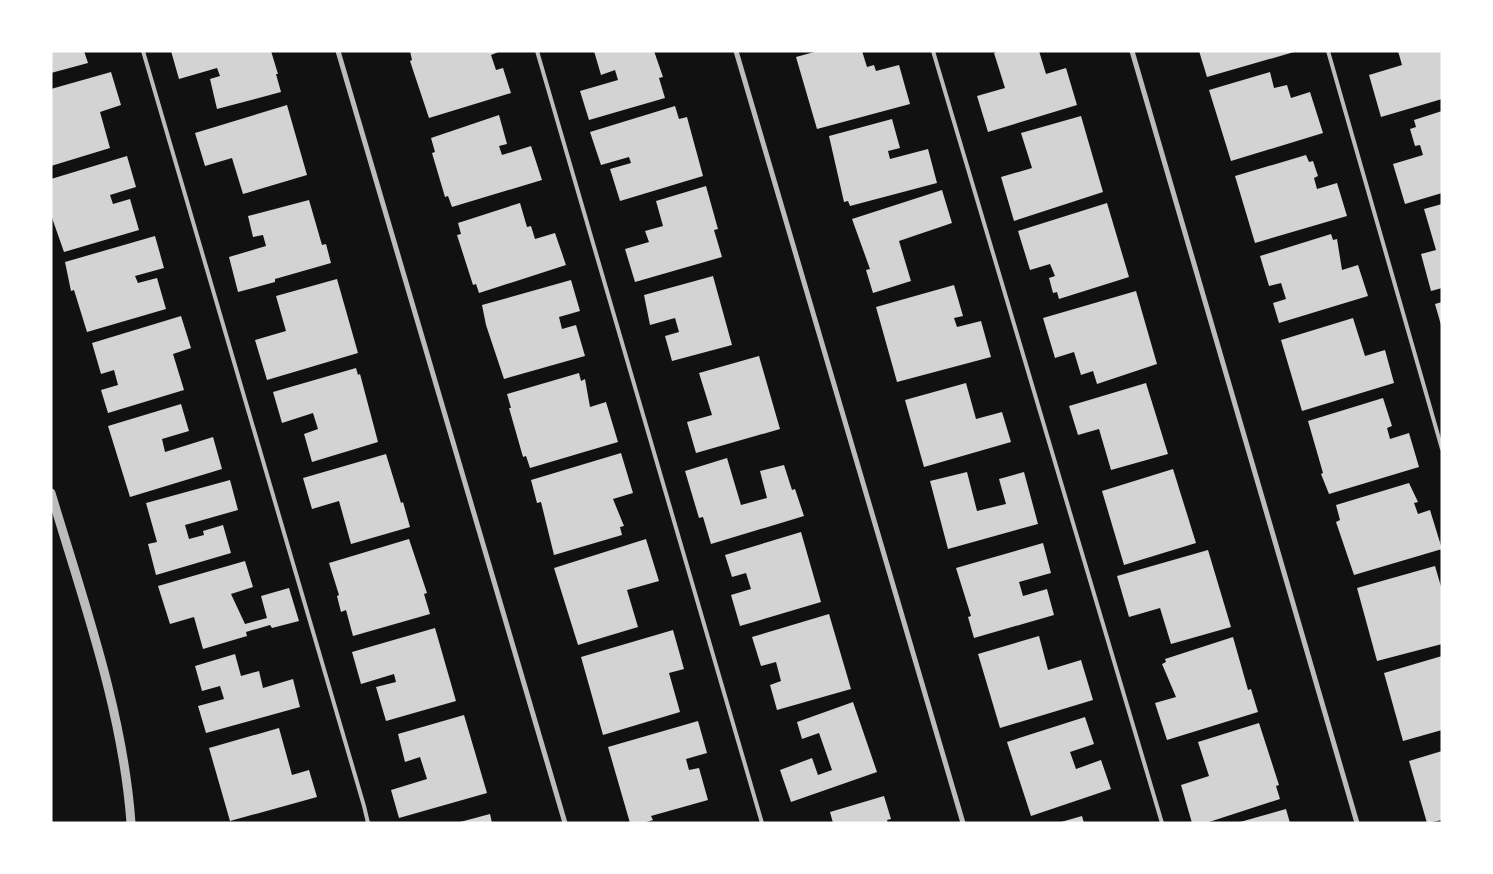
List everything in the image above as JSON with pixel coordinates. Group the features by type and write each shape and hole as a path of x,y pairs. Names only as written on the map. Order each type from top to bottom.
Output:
{"street":[{"path":"338,51 565,823"},
{"path":"736,51 963,823"},
{"path":"1132,51 1357,823"},
{"path":"51,494 104,670 121,748 132,823"}],"lane":[{"path":"143,51 368,823"},
{"path":"537,51 762,823"},
{"path":"933,51 1162,823"},
{"path":"1328,51 1442,449"}],"building":[{"path":"51,51 84,51 88,63 51,73"},
{"path":"171,51 271,51 281,92 217,109 210,79 220,76 217,68 179,79"},
{"path":"410,51 501,51 491,55 496,70 503,68 511,93 429,118 410,61 412,60"},
{"path":"594,51 654,51 663,77 659,78 665,98 589,120 580,91 618,80 615,70 601,75"},
{"path":"818,51 862,51 867,67 874,65 876,71 899,65 910,104 817,129 796,57"},
{"path":"999,51 1039,51 1046,74 1066,68 1077,105 988,132 977,96 1005,88 994,53"},
{"path":"1199,51 1293,51 1294,52 1207,77"},
{"path":"1398,51 1442,51 1442,99 1381,117 1369,75 1402,65"},
{"path":"111,72 121,105 100,112 110,148 51,166 51,89"},
{"path":"1270,72 1274,88 1287,85 1291,98 1310,92 1323,133 1231,161 1209,90"},
{"path":"287,105 307,175 243,194 232,158 205,166 195,133"},
{"path":"675,106 679,119 687,117 703,176 620,201 610,169 631,163 629,157 601,165 590,132"},
{"path":"1442,111 1442,193 1405,204 1393,164 1423,155 1420,145 1415,146 1410,129 1416,127 1414,120"},
{"path":"499,115 507,144 499,146 502,155 531,146 542,180 452,207 448,196 445,197 432,153 435,152 431,138"},
{"path":"1081,116 1103,192 1014,221 1001,177 1032,168 1021,133"},
{"path":"892,119 900,148 888,151 890,159 928,149 937,183 850,206 848,201 844,202 829,136"},
{"path":"1306,155 1309,162 1313,161 1318,176 1314,178 1317,189 1337,183 1347,216 1255,243 1235,176"},
{"path":"127,156 136,187 110,195 113,204 130,199 139,230 64,252 51,215 51,179"},
{"path":"706,186 718,229 714,230 722,257 635,282 625,249 649,242 645,231 663,226 656,201"},
{"path":"942,190 952,223 899,241 911,281 873,293 866,270 870,269 852,219"},
{"path":"309,200 322,245 326,244 331,263 238,292 229,257 266,246 263,235 253,237 248,216"},
{"path":"520,203 527,227 531,226 535,239 555,233 566,265 479,293 476,284 473,285 457,235 461,234 458,223"},
{"path":"1107,203 1129,277 1059,299 1057,292 1053,293 1049,278 1055,276 1050,264 1030,270 1018,231"},
{"path":"1442,204 1442,288 1431,291 1421,254 1436,250 1424,209"},
{"path":"1331,234 1333,240 1337,239 1342,270 1358,265 1368,296 1279,323 1273,303 1286,299 1281,283 1269,286 1260,256"},
{"path":"155,236 164,268 135,276 138,283 157,278 166,309 87,332 74,290 71,291 65,262"},
{"path":"713,276 732,345 672,361 665,336 679,332 675,318 650,325 644,295"},
{"path":"337,279 358,353 267,380 255,340 286,331 276,296"},
{"path":"571,280 580,311 559,317 562,329 576,325 585,356 504,379 486,325 482,305"},
{"path":"954,285 963,316 954,318 957,327 981,321 991,357 897,382 876,307"},
{"path":"1136,291 1157,364 1097,384 1093,371 1081,375 1074,352 1055,358 1043,318"},
{"path":"1442,302 1442,325 1441,325 1435,304"},
{"path":"181,316 191,348 173,354 184,390 108,413 101,390 118,385 114,370 101,374 92,343"},
{"path":"1353,318 1365,356 1385,350 1394,383 1302,411 1281,340"},
{"path":"759,356 780,429 696,453 687,422 712,415 699,373"},
{"path":"356,368 358,375 360,374 378,442 312,462 304,434 318,429 313,413 282,423 273,392"},
{"path":"579,373 581,381 585,379 590,407 606,402 618,442 530,468 526,456 523,457 509,408 511,408 507,394"},
{"path":"966,383 976,419 1002,412 1011,442 924,467 905,400"},
{"path":"1146,383 1168,454 1111,470 1099,429 1078,435 1069,406"},
{"path":"1383,398 1392,426 1387,428 1390,439 1409,433 1419,467 1329,494 1321,474 1323,473 1308,421"},
{"path":"181,404 189,431 162,439 165,452 213,437 222,469 130,497 108,426"},
{"path":"621,453 633,493 613,499 624,526 620,527 622,535 554,555 541,502 537,503 531,480"},
{"path":"386,454 410,527 351,544 339,501 312,509 303,478"},
{"path":"727,458 741,505 767,498 760,471 784,465 792,490 795,489 804,516 711,544 703,517 699,518 685,471"},
{"path":"1173,469 1196,543 1124,565 1102,491"},
{"path":"967,472 977,511 1006,504 999,479 1024,472 1038,524 948,549 930,481"},
{"path":"230,480 238,510 185,525 189,539 204,535 203,531 223,525 231,553 156,575 148,544 157,542 146,503"},
{"path":"1409,483 1418,502 1414,503 1418,514 1430,510 1442,549 1354,575 1336,522 1340,520 1336,505"},
{"path":"801,532 821,602 740,626 731,595 751,589 746,573 732,577 725,555"},
{"path":"409,539 427,593 424,594 430,614 353,636 346,610 341,612 337,596 339,595 329,563"},
{"path":"646,539 659,581 627,590 638,627 578,645 554,568"},
{"path":"1043,543 1051,573 1019,582 1023,596 1047,589 1054,615 974,638 968,617 971,616 956,568"},
{"path":"1208,550 1231,627 1171,644 1160,608 1129,617 1117,576"},
{"path":"245,561 253,587 231,594 245,624 267,618 261,596 289,588 299,621 272,628 270,625 246,632 247,636 203,649 194,617 170,624 158,586"},
{"path":"1435,566 1442,590 1442,644 1377,661 1357,588"},
{"path":"829,614 851,689 777,710 770,685 781,681 776,662 761,666 752,637"},
{"path":"435,628 456,701 386,721 376,687 396,682 394,674 361,684 352,652"},
{"path":"673,630 684,669 669,673 680,712 603,735 581,657"},
{"path":"1039,636 1048,670 1081,660 1093,700 1000,728 978,654"},
{"path":"1233,637 1248,690 1251,689 1258,712 1167,740 1155,703 1176,697 1162,664 1166,662 1165,659"},
{"path":"235,654 241,676 259,671 263,688 293,679 300,707 206,733 198,706 224,699 220,686 202,691 195,666"},
{"path":"1442,656 1442,730 1403,741 1384,673"},
{"path":"853,702 877,772 791,802 780,770 812,758 818,775 832,770 819,733 802,739 797,722"},
{"path":"464,715 487,793 399,818 391,790 427,779 420,757 405,762 398,734"},
{"path":"1085,717 1094,744 1070,752 1076,769 1101,760 1111,789 1031,816 1007,742"},
{"path":"698,721 707,753 686,759 689,770 699,768 708,800 651,816 653,820 643,823 630,823 608,747"},
{"path":"1259,723 1279,785 1276,786 1280,799 1206,823 1192,823 1181,785 1209,776 1198,742"},
{"path":"279,728 292,775 309,770 317,797 230,821 209,748"},
{"path":"1442,751 1442,820 1427,823 1409,761"},
{"path":"884,796 891,819 887,820 888,823 833,823 830,812"},
{"path":"1286,809 1290,823 1240,823 1240,822"},
{"path":"490,814 492,823 460,823 460,822"},
{"path":"1082,816 1084,823 1061,823 1061,822"}]}
